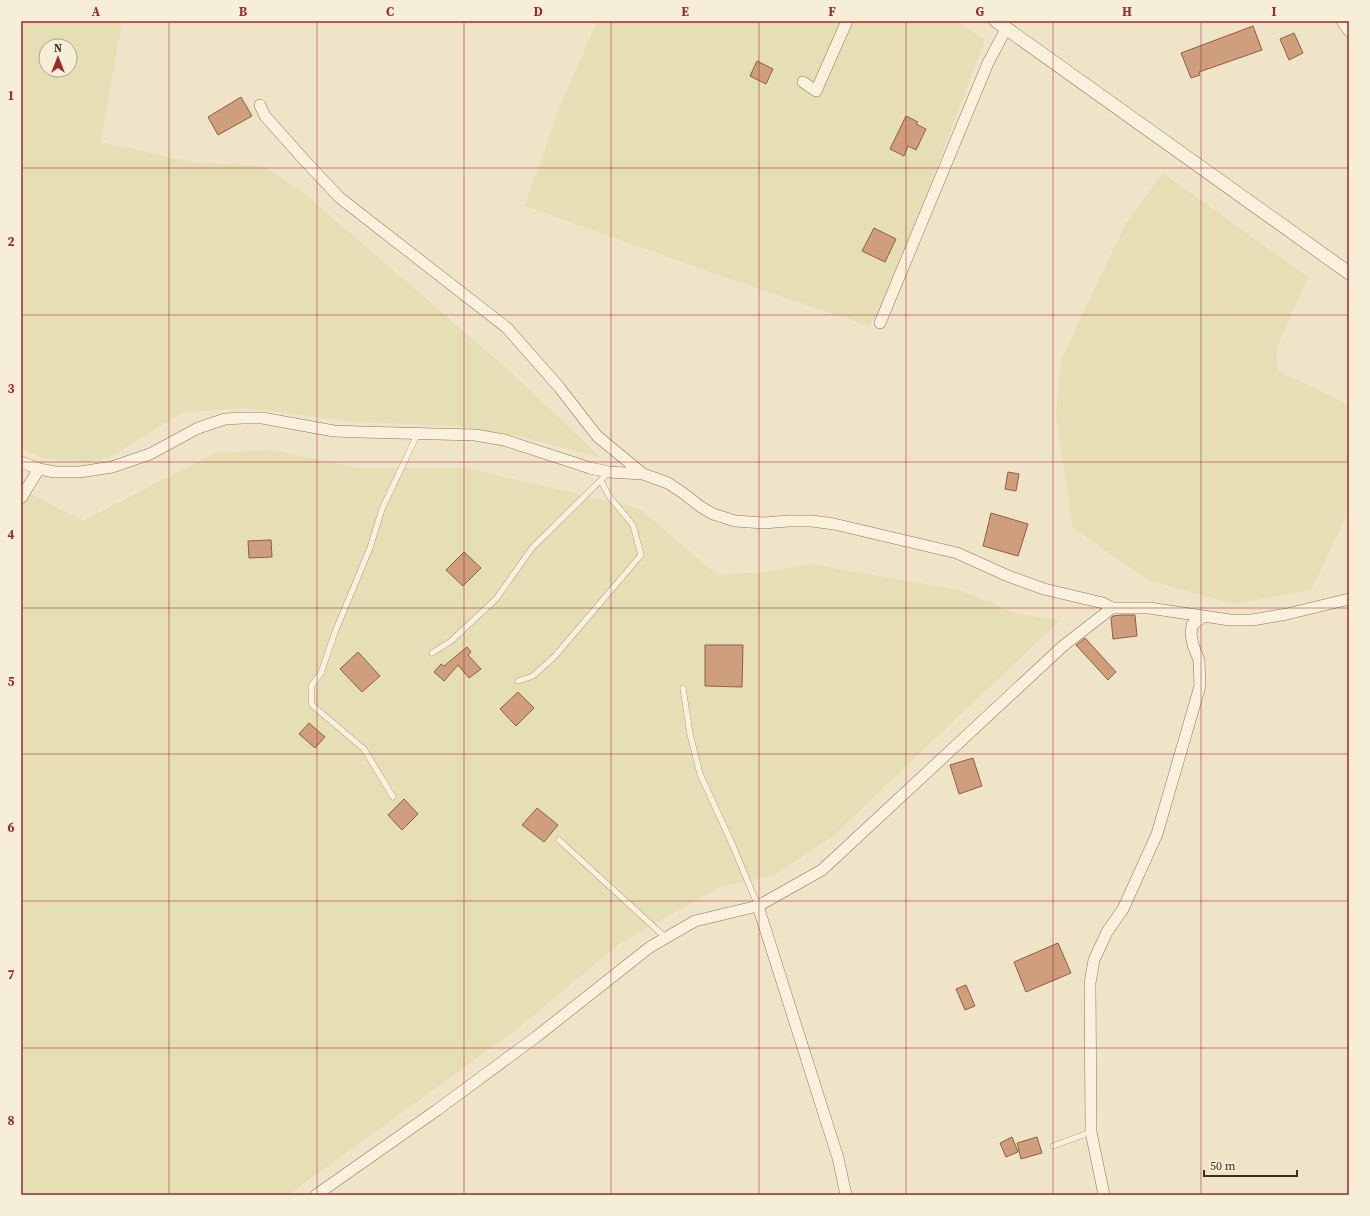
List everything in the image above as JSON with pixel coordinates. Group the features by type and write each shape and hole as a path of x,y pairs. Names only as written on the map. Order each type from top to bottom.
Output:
{"street":[{"path":"803,82 816,91 847,21"},
{"path":"996,21 1349,273"},
{"path":"1342,21 1349,31"},
{"path":"880,323 988,63 1006,29"},
{"path":"260,105 265,116 340,198 507,328 559,387 597,436 643,474"},
{"path":"21,462 40,469 55,472 80,472 112,467 150,454 198,428 224,419 262,418 334,431 475,435 504,440 590,468 609,472 643,474 668,483 712,514 735,522 764,523 812,521 834,524 957,553 1008,576 1044,589 1103,603 1112,608 1149,608 1230,620 1252,620 1287,614 1349,599"},
{"path":"21,498 40,469"},
{"path":"316,1195 437,1110 536,1037 650,947 695,921 758,906 822,870 1063,646 1112,608"},
{"path":"1104,1195 1091,1132 1090,983 1094,960 1107,932 1123,909 1157,834 1200,686 1199,660 1191,634 1192,625 1203,616"},
{"path":"758,906 838,1158 846,1195"}],"lane":[{"path":"393,797 364,749 312,705 311,686 321,673 335,632 370,548 382,509 418,433"},
{"path":"432,653 451,641 496,599 532,548 609,472"},
{"path":"518,681 533,676 555,656 641,555 633,525 609,496 601,481"},
{"path":"683,688 690,734 700,774 733,846 758,906"},
{"path":"559,840 666,938"},
{"path":"1053,1146 1091,1132"}],"shaded area":[{"path":"21,21 122,21 101,142 190,162 264,166 305,194 512,373 601,458 519,436 454,426 354,422 247,408 184,412 110,457 91,462 44,458 21,448"},
{"path":"597,21 956,21 985,40 884,307 869,326 730,279 525,206 559,109"},
{"path":"1163,173 1308,277 1276,349 1278,371 1349,405 1349,510 1311,590 1233,604 1148,580 1073,528 1056,416 1061,360 1126,223"},
{"path":"270,450 359,468 467,468 640,509 717,575 766,572 811,564 959,590 1018,614 1060,620 832,837 774,875 720,887 620,943 516,1030 288,1195 21,1195 21,489 83,521 215,453"}],"building":[{"path":"1253,26 1262,50 1199,72 1200,75 1191,78 1181,53"},
{"path":"1294,33 1303,53 1289,60 1280,39"},
{"path":"757,61 773,69 766,84 750,76"},
{"path":"241,97 252,116 218,135 208,117"},
{"path":"906,116 918,122 916,124 926,129 916,150 908,146 904,156 890,149"},
{"path":"874,228 896,239 885,262 862,251"},
{"path":"1008,472 1019,474 1016,491 1005,489"},
{"path":"991,513 1028,524 1018,556 983,546"},
{"path":"271,540 272,557 249,558 248,541"},
{"path":"464,552 481,568 463,586 446,570"},
{"path":"1135,615 1137,636 1113,639 1111,618 1113,616"},
{"path":"1085,638 1116,672 1108,680 1076,645"},
{"path":"705,645 743,645 742,687 705,686"},
{"path":"467,647 471,652 468,655 481,669 469,678 458,665 444,681 434,672 441,664 444,666"},
{"path":"358,652 380,676 362,692 340,669"},
{"path":"518,692 534,708 516,726 500,709"},
{"path":"309,723 325,737 315,748 299,734"},
{"path":"973,758 982,786 959,794 950,765"},
{"path":"404,799 418,814 402,830 388,815"},
{"path":"537,808 558,825 544,842 522,825"},
{"path":"1058,943 1071,973 1026,992 1014,962"},
{"path":"966,985 975,1006 965,1010 956,989"},
{"path":"1012,1137 1018,1152 1006,1157 1000,1143"},
{"path":"1037,1137 1042,1153 1021,1159 1017,1143"}]}
